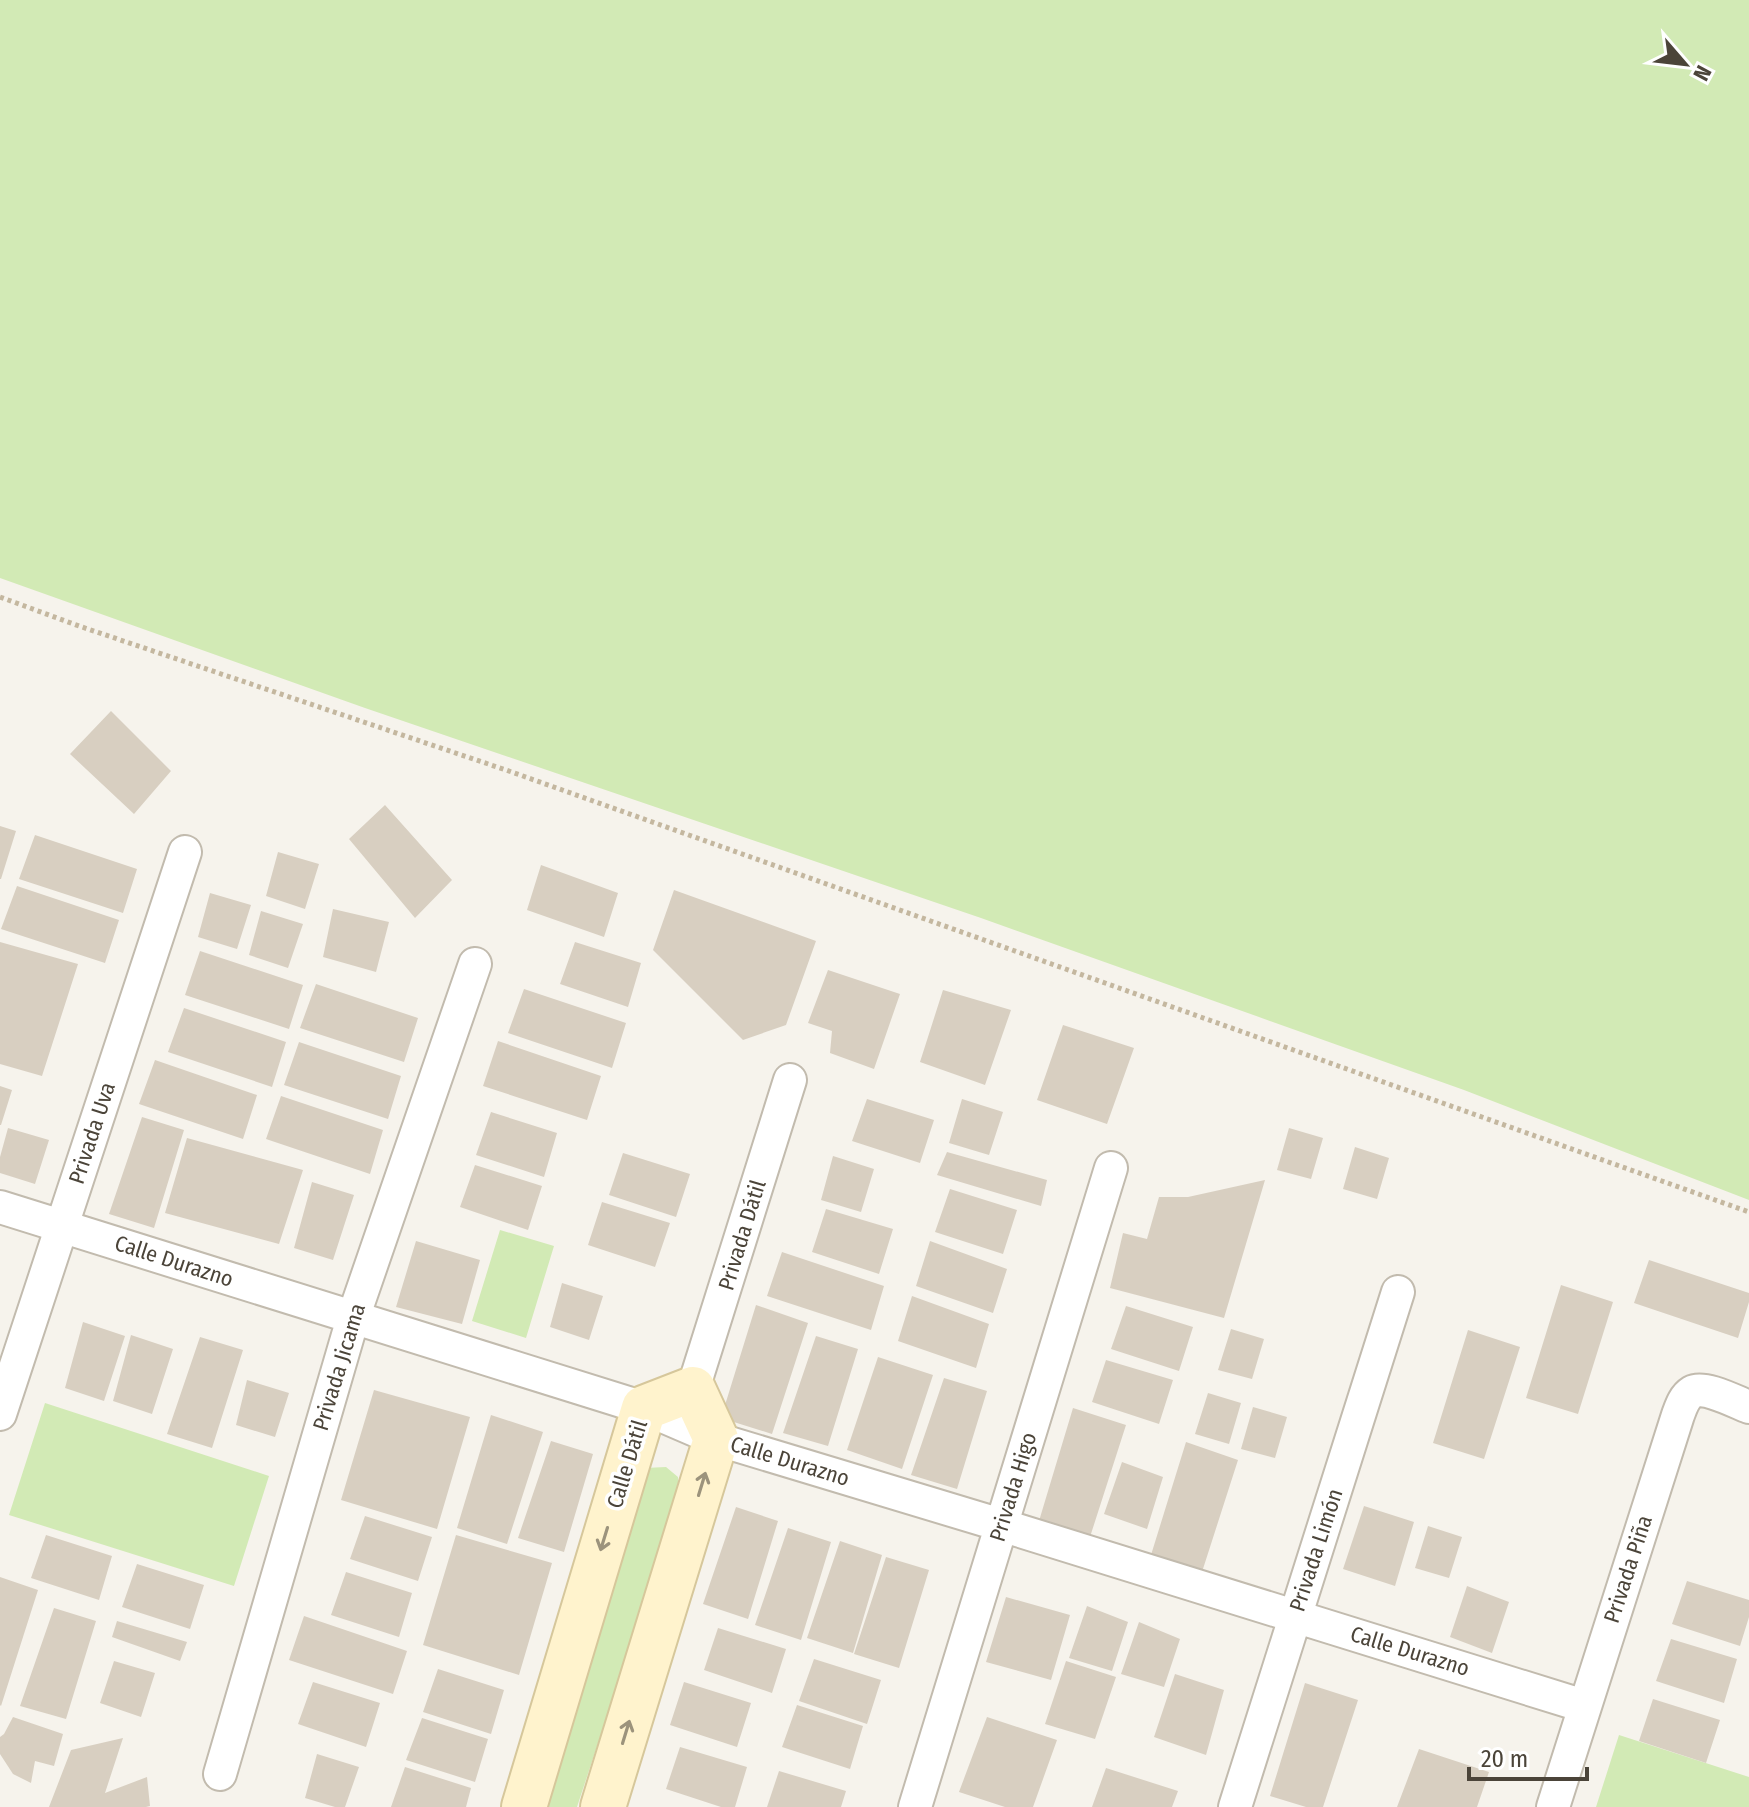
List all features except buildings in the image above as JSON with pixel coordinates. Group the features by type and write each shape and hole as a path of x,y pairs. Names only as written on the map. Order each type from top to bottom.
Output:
{"street":[{"name":"Privada Uva","path":"0,1414 185,852"},
{"name":"Privada Jicama","path":"220,1774 353,1318 475,964"},
{"name":"Privada Dátil","path":"693,1389 790,1080"},
{"name":"Privada Higo","path":"915,1807 1111,1168"},
{"name":"Calle Durazno","path":"0,1207 644,1408 716,1439 1584,1706"},
{"name":"Privada Limón","path":"1235,1807 1398,1292"},
{"name":"Calle Dátil","path":"524,1807 644,1408 693,1389"},
{"path":"603,1807 716,1439 693,1389"},
{"name":"Privada Piña","path":"1553,1807 1684,1400 1692,1392 1702,1389 1749,1407"}],"path":[{"path":"0,597 506,770 1749,1212"}],"green space":[{"path":"0,0 1749,0 1749,1200 1464,1090 981,918 365,708 0,578"},
{"path":"500,1230 554,1246 526,1338 472,1321"},
{"path":"45,1403 269,1476 234,1586 9,1515"},
{"path":"666,1467 678,1477 679,1497 577,1807 527,1807 645,1468"},
{"path":"1619,1735 1749,1777 1749,1807 1596,1807"}]}
